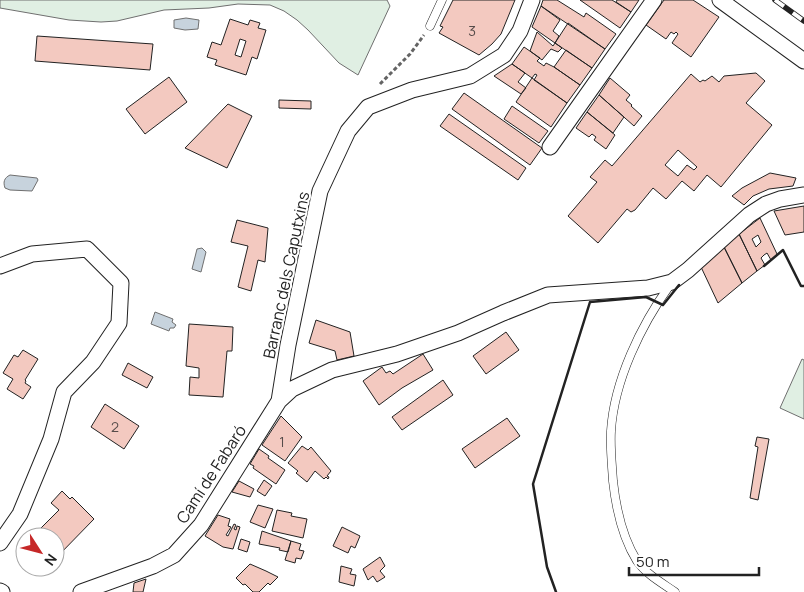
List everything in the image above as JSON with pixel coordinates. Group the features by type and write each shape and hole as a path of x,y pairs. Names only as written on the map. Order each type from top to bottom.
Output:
{"street":[{"name":"Barranc dels Caputxins","path":"279,401 288,345 320,191 348,131 368,107 412,90 470,76 504,55 520,31 532,0"},
{"path":"550,147 654,0"},
{"path":"720,0 804,61"},
{"path":"746,18 804,51"},
{"path":"279,401 292,389 332,370 397,354 458,333 548,295 648,288 672,282 749,215 766,204 780,199 804,195"},
{"path":"0,266 32,254 87,249 121,283 119,323 93,362 64,392 51,439 24,505 0,543"},
{"name":"Camí de Fabaró","path":"81,592 153,566 174,555 201,525 279,401"}],"lane":[{"path":"430,26 442,0"},
{"path":"672,282 657,302 628,360 615,406 611,431 614,481 619,519 638,562 651,576 675,592"}],"path":[{"path":"368,107 374,90 410,54 430,26"}],"green space":[{"path":"0,0 387,0 390,6 358,75 339,63 297,20 284,11 270,5 238,4 209,8 164,10 117,21 101,22 69,20 0,8"},
{"path":"802,359 804,360 804,419 780,408"}],"shaded area":[{"path":"186,18 199,20 198,29 185,30 174,28 174,20"},
{"path":"10,175 37,178 38,180 32,191 10,190 5,188 4,180"},
{"path":"202,248 206,252 201,272 192,269 197,249"},
{"path":"155,312 173,319 172,322 176,325 174,328 170,328 169,331 151,324"}],"building":[{"path":"453,0 515,0 501,34 479,55 439,33 443,27 440,26"},
{"path":"543,0 557,0 584,17 586,13 616,34 605,49 541,6"},
{"path":"580,0 612,0 631,12 620,28"},
{"path":"617,0 639,0 631,12 616,2"},
{"path":"664,0 693,0 719,17 691,57 672,43 678,34 676,32 674,34 671,32 666,39 646,25"},
{"path":"541,6 560,20 553,31 559,36 555,43 532,27"},
{"path":"230,19 248,25 250,20 260,23 258,28 266,30 257,59 252,57 246,75 215,65 217,60 207,57 212,42 221,45","holes":["240,39 246,41 241,57 235,55"]},
{"path":"568,23 605,49 592,68 555,43"},
{"path":"537,32 553,46 555,43 562,48 558,52 551,49 542,60 530,51"},
{"path":"37,36 153,44 150,70 35,61"},
{"path":"524,47 540,58 537,61 544,66 546,63 554,67 580,85 567,103 534,80 537,75 535,74 532,78 512,64"},
{"path":"566,50 592,68 580,85 554,67"},
{"path":"512,64 525,73 518,82 526,88 521,94 494,76"},
{"path":"756,73 765,81 746,103 772,125 721,187 707,175 694,191 682,181 666,199 653,188 635,210 631,212 627,209 598,243 568,216 597,182 590,177 605,160 612,166 691,74 700,82 712,76 719,82 724,76","holes":["678,150 697,167 694,170 687,165 678,176 665,165"]},
{"path":"169,77 187,102 145,134 126,109"},
{"path":"532,78 567,103 551,127 516,102"},
{"path":"610,78 630,95 626,100 642,116 634,126 599,95"},
{"path":"464,93 542,148 530,165 452,109"},
{"path":"599,95 624,117 613,133 587,112"},
{"path":"279,100 311,101 311,109 279,108"},
{"path":"228,104 252,116 227,168 185,148"},
{"path":"512,106 548,131 539,143 504,119"},
{"path":"587,112 615,135 606,149 594,140 596,137 592,134 589,137 576,128"},
{"path":"449,114 526,168 518,180 440,126"},
{"path":"770,173 796,178 793,186 769,189 753,196 744,205 732,196 742,188"},
{"path":"804,206 804,232 785,235 774,211"},
{"path":"760,218 777,254 771,260 767,253 764,255 761,258 765,265 757,271 739,234","holes":["758,235 761,242 756,247 752,239"]},
{"path":"237,220 268,228 265,262 258,260 251,291 238,287 248,246 231,242"},
{"path":"739,234 757,271 742,283 724,247"},
{"path":"724,247 742,283 718,303 701,267"},
{"path":"316,320 350,332 354,356 337,360 335,351 309,343"},
{"path":"189,324 233,327 232,351 227,351 223,397 189,395 190,377 199,378 199,368 186,366"},
{"path":"506,332 519,350 486,374 473,356"},
{"path":"23,350 38,359 25,380 25,383 31,387 23,399 7,389 13,379 3,373 14,355 18,357"},
{"path":"423,354 433,370 402,388 379,405 363,381 382,367 386,373 390,371 393,374"},
{"path":"128,363 153,377 147,388 122,375"},
{"path":"443,380 453,395 402,430 392,417"},
{"path":"105,404 139,426 124,449 91,427"},
{"path":"281,416 302,437 285,461 262,445"},
{"path":"507,418 520,436 475,468 462,449"},
{"path":"757,437 769,439 758,500 750,498 758,447 755,446"},
{"path":"302,446 308,450 311,447 331,471 327,476 329,477 328,479 326,477 324,479 315,471 307,482 288,463"},
{"path":"259,449 285,470 276,484 250,464"},
{"path":"264,480 272,486 265,496 257,491"},
{"path":"239,481 254,489 250,497 232,492"},
{"path":"62,491 70,499 72,497 94,519 65,549 65,527 42,527 59,510 51,503"},
{"path":"258,505 273,509 265,528 250,522"},
{"path":"277,510 292,513 291,516 307,519 303,538 272,531"},
{"path":"218,515 230,519 228,526 231,527 226,535 228,536 234,524 236,525 234,529 236,530 237,526 240,527 233,549 223,547 205,536"},
{"path":"342,527 360,536 355,548 351,546 348,553 333,546"},
{"path":"262,531 291,541 288,552 279,550 280,548 259,544"},
{"path":"241,539 250,542 247,552 238,549"},
{"path":"291,541 301,544 299,550 304,551 301,559 296,558 295,563 285,560"},
{"path":"380,557 385,566 380,571 385,577 377,582 373,576 368,580 363,569"},
{"path":"250,564 278,577 259,592 253,592 236,578"},
{"path":"341,566 352,569 350,574 356,575 354,586 339,582"},
{"path":"146,579 143,592 133,592 134,583"}],"railway":[{"path":"775,0 804,21"}],"wall":[{"path":"764,266 783,250 801,286 804,286"},
{"path":"556,592 547,567 533,484 590,302 646,297 663,305 679,285"}]}
